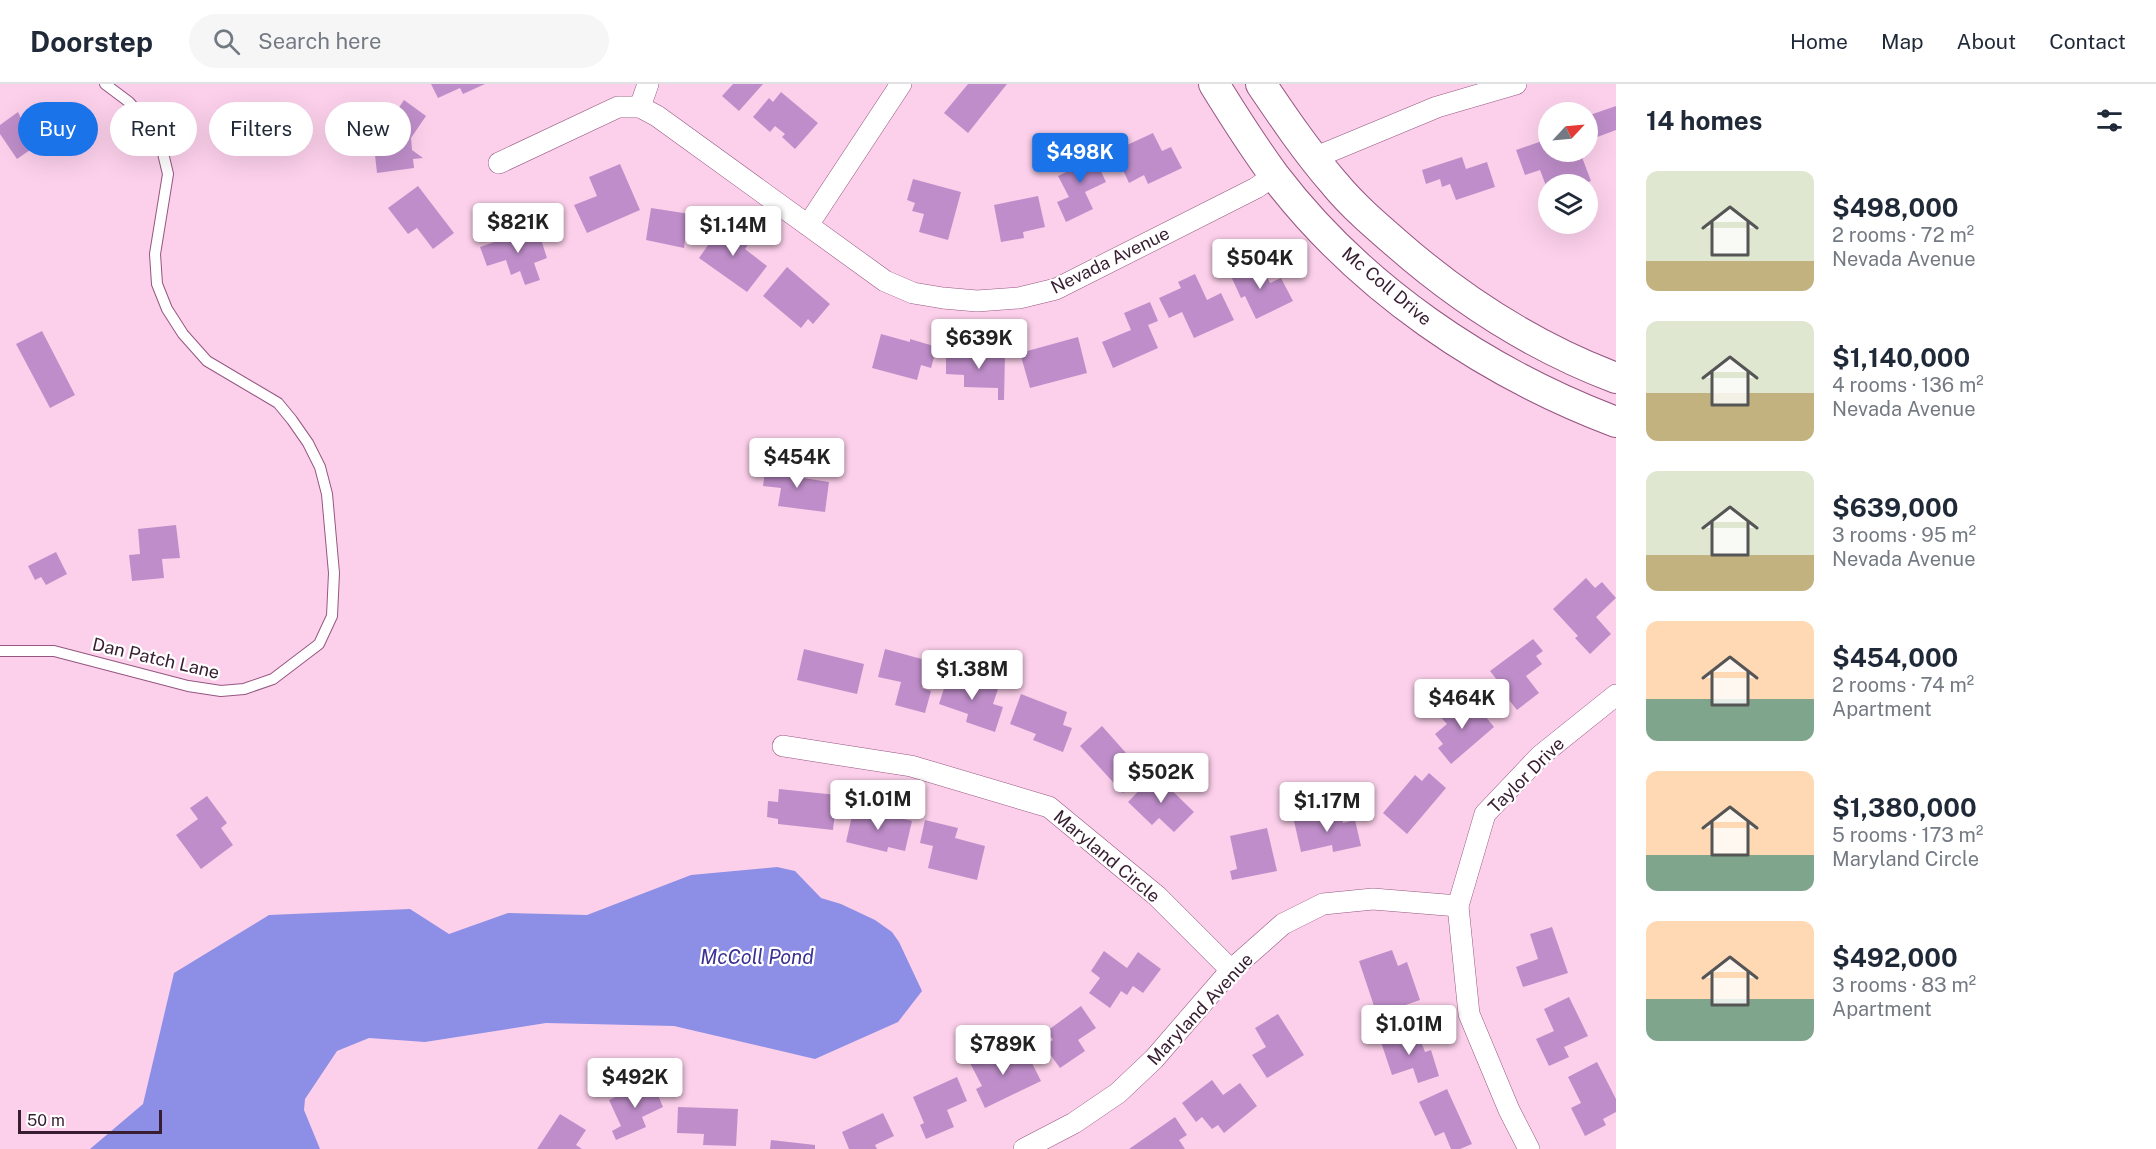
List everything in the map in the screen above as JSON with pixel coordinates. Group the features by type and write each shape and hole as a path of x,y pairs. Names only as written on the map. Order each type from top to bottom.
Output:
{"main road":[{"name":"Mc Coll Drive","path":"1214,84 1275,175 1333,241 1384,287 1436,327 1510,374 1549,394 1616,422"},
{"name":"Mc Coll Drive","path":"1261,84 1335,185 1366,217 1429,272 1489,315 1532,340 1616,378"}],"street":[{"path":"499,163 618,107 640,107 648,84"},
{"path":"808,225 901,84"},
{"path":"1314,158 1437,107 1516,84"},
{"name":"Nevada Avenue","path":"640,107 657,116 885,281 913,293 977,301 1019,298 1056,289 1256,188 1275,175"},
{"name":"Taylor Drive","path":"1529,1149 1509,1110 1469,1014 1458,906 1485,814 1540,756 1616,695"},
{"name":"Maryland Circle","path":"783,746 911,766 1049,807 1157,896 1231,970"},
{"name":"Maryland Avenue","path":"1024,1149 1074,1123 1118,1094 1155,1059 1231,970 1282,924 1323,904 1373,899 1458,906"}],"lane":[{"name":"Dan Patch Lane","path":"0,651 54,651 188,686 221,691 244,689 273,679 319,644 332,616 334,573 327,494 320,467 308,443 278,403 207,361 183,334 167,309 157,284 155,254 168,174 162,149 148,123 129,102 105,84"}],"water":[{"name":"McColl Pond","path":"777,867 795,871 821,898 841,904 875,920 892,932 922,991 898,1022 815,1059 674,1026 546,1023 425,1042 369,1038 337,1051 305,1099 304,1110 320,1149 90,1149 143,1104 174,973 269,915 410,909 449,934 508,913 587,915 691,875"}],"building":[{"path":"431,84 485,84 463,94 460,88 438,98"},
{"path":"733,84 763,84 739,111 722,96"},
{"path":"968,84 1007,84 968,133 944,113"},
{"path":"781,92 818,123 795,149 782,137 785,134 775,126 770,132 753,117 769,98 773,102"},
{"path":"411,105 426,116 411,138"},
{"path":"1616,106 1616,130 1598,137 1598,112"},
{"path":"18,112 18,156 21,156 17,159 0,134 0,125"},
{"path":"1153,133 1162,151 1171,147 1182,168 1148,184 1144,175 1129,183 1114,151"},
{"path":"411,138 412,150 423,158 413,159 414,168 377,173 375,156 411,156"},
{"path":"1538,142 1538,162 1584,162 1588,174 1542,174 1540,170 1525,175 1516,150"},
{"path":"1089,146 1106,182 1085,192 1093,209 1066,222 1057,202 1069,197 1058,176 1075,168 1069,156"},
{"path":"1462,157 1466,169 1487,162 1495,187 1456,200 1450,184 1442,187 1440,179 1426,184 1422,170"},
{"path":"620,164 640,210 587,233 574,205 597,196 589,177"},
{"path":"913,179 961,192 948,240 919,232 924,214 912,211 915,203 907,200"},
{"path":"418,186 454,233 433,249 417,228 408,234 388,208"},
{"path":"1038,196 1045,227 1023,232 1024,238 1001,242 994,205"},
{"path":"651,208 703,216 701,230 686,231 684,248 646,240"},
{"path":"725,221 751,240 745,249 767,266 747,292 699,258"},
{"path":"537,227 547,258 534,263 540,280 525,285 520,271 511,275 506,260 487,266 480,247"},
{"path":"1258,260 1270,283 1281,278 1293,301 1256,319 1245,296 1241,298 1230,274"},
{"path":"787,267 830,304 813,324 808,319 801,328 763,296"},
{"path":"1195,274 1207,300 1221,293 1234,320 1194,338 1182,312 1169,318 1159,298 1181,288 1178,282"},
{"path":"1150,302 1158,321 1148,325 1158,348 1113,368 1102,342 1131,330 1124,313"},
{"path":"42,331 75,395 50,408 16,344"},
{"path":"881,334 937,347 931,368 921,365 917,380 872,368"},
{"path":"1078,337 1087,373 1030,388 1020,353"},
{"path":"946,352 1005,354 1004,400 998,400 998,388 964,387 964,375 946,374"},
{"path":"766,464 798,468 797,477 829,482 825,512 778,506 781,488 763,486"},
{"path":"176,525 180,558 162,559 164,578 132,581 129,555 140,554 138,529"},
{"path":"56,552 67,574 46,585 41,577 35,580 28,566"},
{"path":"1586,578 1595,588 1602,582 1616,598 1596,617 1611,634 1590,654 1575,638 1578,636 1553,609"},
{"path":"1533,639 1543,651 1536,656 1542,664 1526,676 1539,693 1517,710 1490,671"},
{"path":"804,649 864,664 857,694 797,680"},
{"path":"885,649 929,661 922,688 931,691 925,713 895,705 901,682 878,677"},
{"path":"949,673 998,689 993,704 1003,707 995,732 966,722 968,714 939,704"},
{"path":"1021,694 1067,712 1063,725 1072,728 1063,752 1033,740 1036,734 1010,724"},
{"path":"1473,701 1494,727 1451,764 1438,748 1443,744 1435,734 1447,724 1437,713 1448,703 1457,715"},
{"path":"1102,726 1134,762 1130,766 1140,777 1123,793 1080,746"},
{"path":"1429,773 1446,788 1407,834 1383,813 1415,775 1422,781"},
{"path":"1155,774 1194,812 1174,832 1159,818 1152,825 1128,802"},
{"path":"779,789 837,795 833,830 778,824 778,819 767,817 768,801 778,802"},
{"path":"207,796 227,823 221,828 233,845 201,869 176,835 198,819 190,808"},
{"path":"854,807 912,821 905,851 888,847 887,852 846,842"},
{"path":"1340,811 1343,823 1355,820 1361,846 1333,852 1332,845 1301,852 1294,821"},
{"path":"925,820 958,828 955,838 985,846 977,880 928,868 933,846 920,843"},
{"path":"1267,828 1277,871 1232,880 1230,871 1237,869 1230,836"},
{"path":"1552,927 1568,973 1523,987 1516,967 1538,959 1530,934"},
{"path":"1392,950 1398,966 1407,962 1420,1000 1377,1015 1359,961"},
{"path":"1104,951 1127,968 1138,952 1161,969 1143,993 1133,986 1127,995 1121,991 1110,1008 1089,993 1100,978 1091,971"},
{"path":"1569,997 1588,1036 1564,1047 1569,1057 1549,1066 1536,1039 1554,1031 1544,1009"},
{"path":"1081,1006 1096,1028 1078,1040 1085,1051 1060,1068 1044,1046 1053,1040 1047,1031"},
{"path":"1278,1014 1304,1055 1267,1078 1252,1055 1266,1047 1255,1028"},
{"path":"1404,1024 1410,1042 1420,1039 1425,1052 1431,1050 1439,1076 1418,1083 1413,1068 1392,1075 1381,1042 1393,1037 1390,1028"},
{"path":"1001,1047 1009,1062 1027,1053 1041,1081 985,1108 976,1089 982,1086 970,1063"},
{"path":"1597,1062 1616,1099 1616,1112 1603,1119 1606,1125 1585,1136 1571,1108 1581,1103 1568,1077"},
{"path":"957,1077 967,1101 947,1110 954,1127 926,1139 920,1125 924,1123 913,1097"},
{"path":"1212,1080 1223,1095 1240,1083 1257,1106 1224,1133 1218,1125 1212,1129 1202,1117 1196,1122 1182,1103"},
{"path":"652,1081 663,1107 642,1117 646,1127 616,1140 612,1131 621,1126 609,1100"},
{"path":"1447,1089 1472,1144 1460,1149 1451,1149 1444,1132 1435,1136 1419,1102"},
{"path":"678,1107 738,1109 736,1146 703,1145 704,1134 677,1133"},
{"path":"883,1113 894,1136 875,1145 877,1149 849,1149 842,1132"},
{"path":"560,1114 586,1130 576,1145 582,1149 537,1149"},
{"path":"1175,1117 1187,1135 1179,1140 1185,1149 1129,1149"},
{"path":"771,1140 815,1145 815,1149 770,1149"}]}
